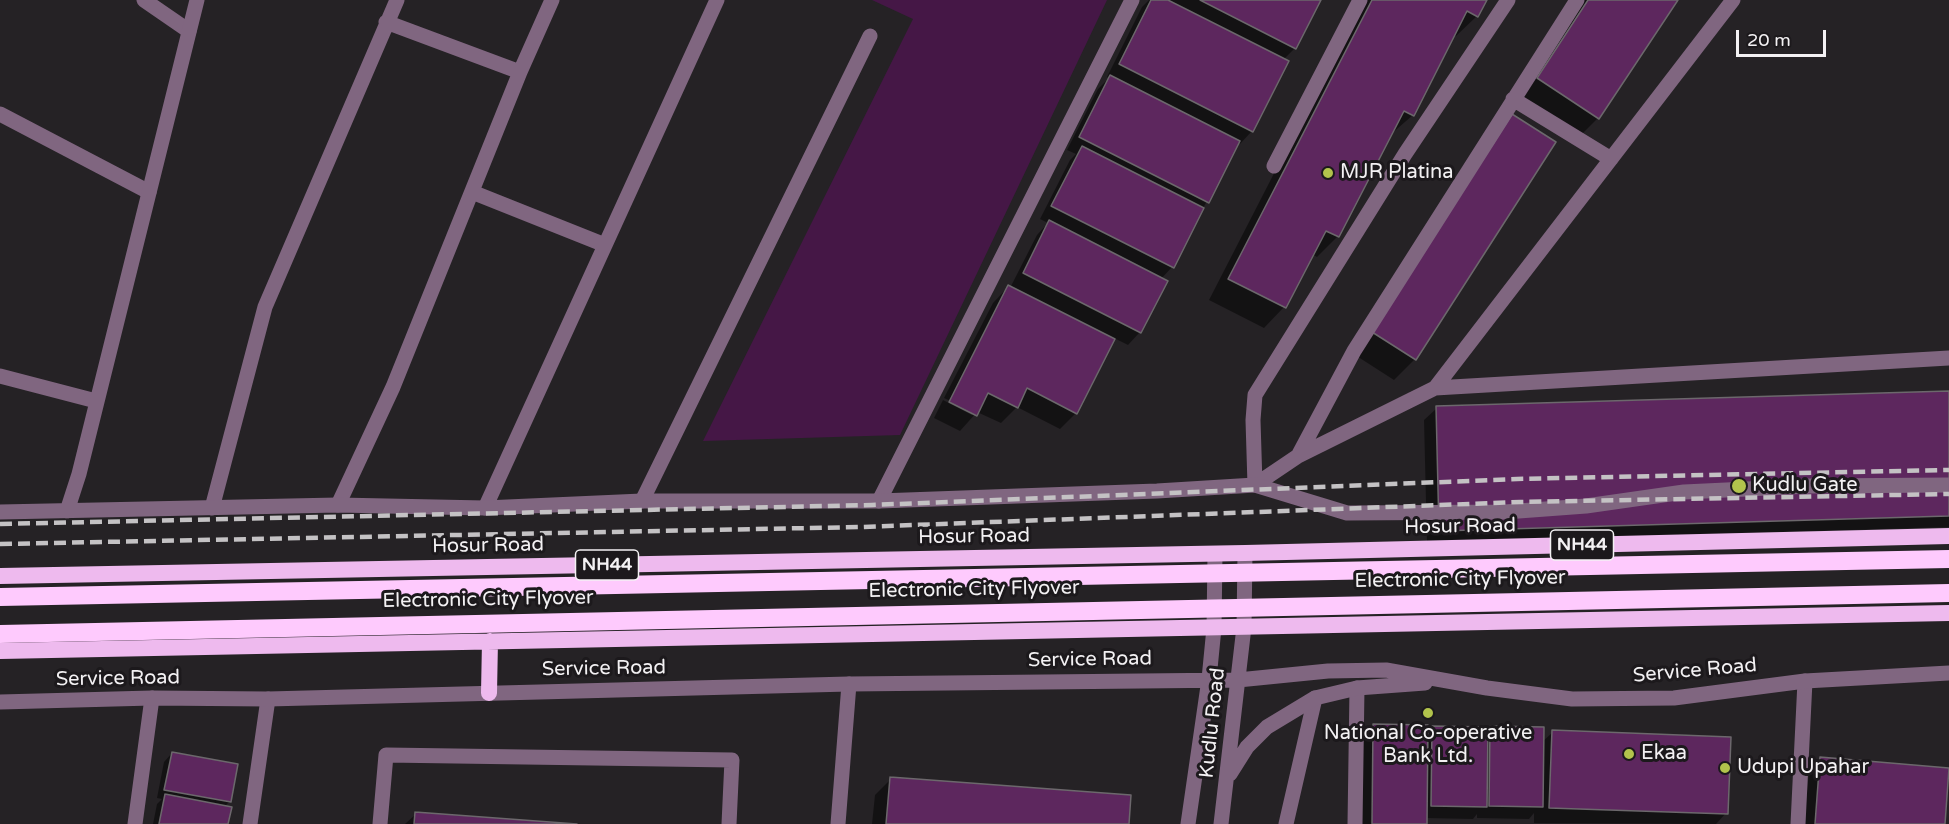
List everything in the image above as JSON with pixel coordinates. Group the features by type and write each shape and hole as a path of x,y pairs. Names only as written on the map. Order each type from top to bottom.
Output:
{"highway":[{"name":"Hosur Road","path":"0,576 1245,554 1949,537"},
{"name":"Electronic City Flyover","path":"0,597 1949,559"},
{"name":"Electronic City Flyover","path":"0,634 1949,593"},
{"path":"0,651 1949,613"},
{"path":"489,693 490,641"}],"street":[{"path":"144,0 189,31"},
{"path":"67,511 79,474 197,0"},
{"path":"212,508 266,307 397,0"},
{"path":"338,505 393,387 520,72 552,0"},
{"path":"485,508 717,0"},
{"path":"879,501 1132,0"},
{"path":"1274,166 1360,0"},
{"path":"1255,485 1253,420 1255,395 1405,154 1508,0"},
{"path":"1298,456 1354,351 1577,0"},
{"path":"1435,388 1733,0"},
{"path":"386,22 520,72"},
{"path":"642,501 870,36"},
{"path":"1513,99 1611,159"},
{"path":"0,114 149,192"},
{"path":"472,192 605,244"},
{"path":"0,512 338,505 485,508 642,501 879,501 1157,491 1255,485 1298,456 1435,388 1949,358"},
{"path":"0,376 96,401"},
{"name":"Hosur Road","path":"1255,485 1347,513 1505,512 1586,506 1684,492 1810,486 1949,485"},
{"name":"Kudlu Road","path":"1188,824 1209,679 1214,628 1215,554"},
{"name":"Kudlu Road","path":"1221,824 1244,627 1245,554"},
{"name":"Service Road","path":"0,702 152,698 268,699 849,684 1238,680 1328,670 1386,670 1572,699 1674,698 1805,681 1949,673"},
{"path":"1228,778 1247,747 1267,727 1315,698 1357,688 1446,681"},
{"path":"1798,824 1805,681"},
{"path":"838,824 849,684"},
{"path":"1355,824 1357,688"},
{"path":"135,824 152,698"},
{"path":"1286,824 1315,698"},
{"path":"250,824 268,699"},
{"path":"380,824 386,755 732,760 729,824"}],"shaded area":[{"path":"872,0 1107,0 900,435 703,441 913,19"}],"building":[{"path":"1151,0 1168,0 1289,61 1253,132 1119,64"},
{"path":"1200,0 1321,0 1296,49"},
{"name":"MJR Platina","path":"1372,0 1487,0 1478,17 1467,11 1414,116 1404,111 1339,237 1326,231 1286,308 1228,279"},
{"path":"1588,0 1678,0 1599,119 1537,78"},
{"path":"1110,75 1240,141 1209,203 1079,137"},
{"path":"1512,114 1556,142 1416,360 1372,332"},
{"path":"1082,146 1204,208 1174,268 1051,206"},
{"path":"1049,220 1168,281 1141,333 1023,273"},
{"path":"1008,285 1115,339 1077,414 1027,388 1018,408 988,393 977,416 949,402"},
{"path":"1949,391 1949,516 1439,531 1436,406"},
{"path":"1373,724 1428,725 1427,824 1372,824"},
{"path":"1432,726 1488,727 1487,807 1431,806"},
{"path":"1490,726 1544,727 1543,807 1489,806"},
{"path":"1552,730 1731,737 1728,814 1549,808"},
{"path":"172,752 238,764 231,802 164,790"},
{"path":"1820,757 1949,768 1945,824 1815,824"},
{"path":"890,777 1131,795 1129,824 886,824"},
{"path":"165,794 232,807 228,824 159,824"},
{"path":"415,812 577,824 414,824"}],"railway":[{"path":"0,524 872,505 1517,479 1949,470"},
{"path":"0,544 861,527 1520,502 1949,494"}],"place":[{"name":"MJR Platina","path":"1328,173"},
{"name":"Kudlu Gate","path":"1739,486"},
{"name":"National Co-operative Bank Ltd.","path":"1428,713"},
{"name":"Ekaa","path":"1629,754"},
{"name":"Udupi Upahar","path":"1725,768"}]}
